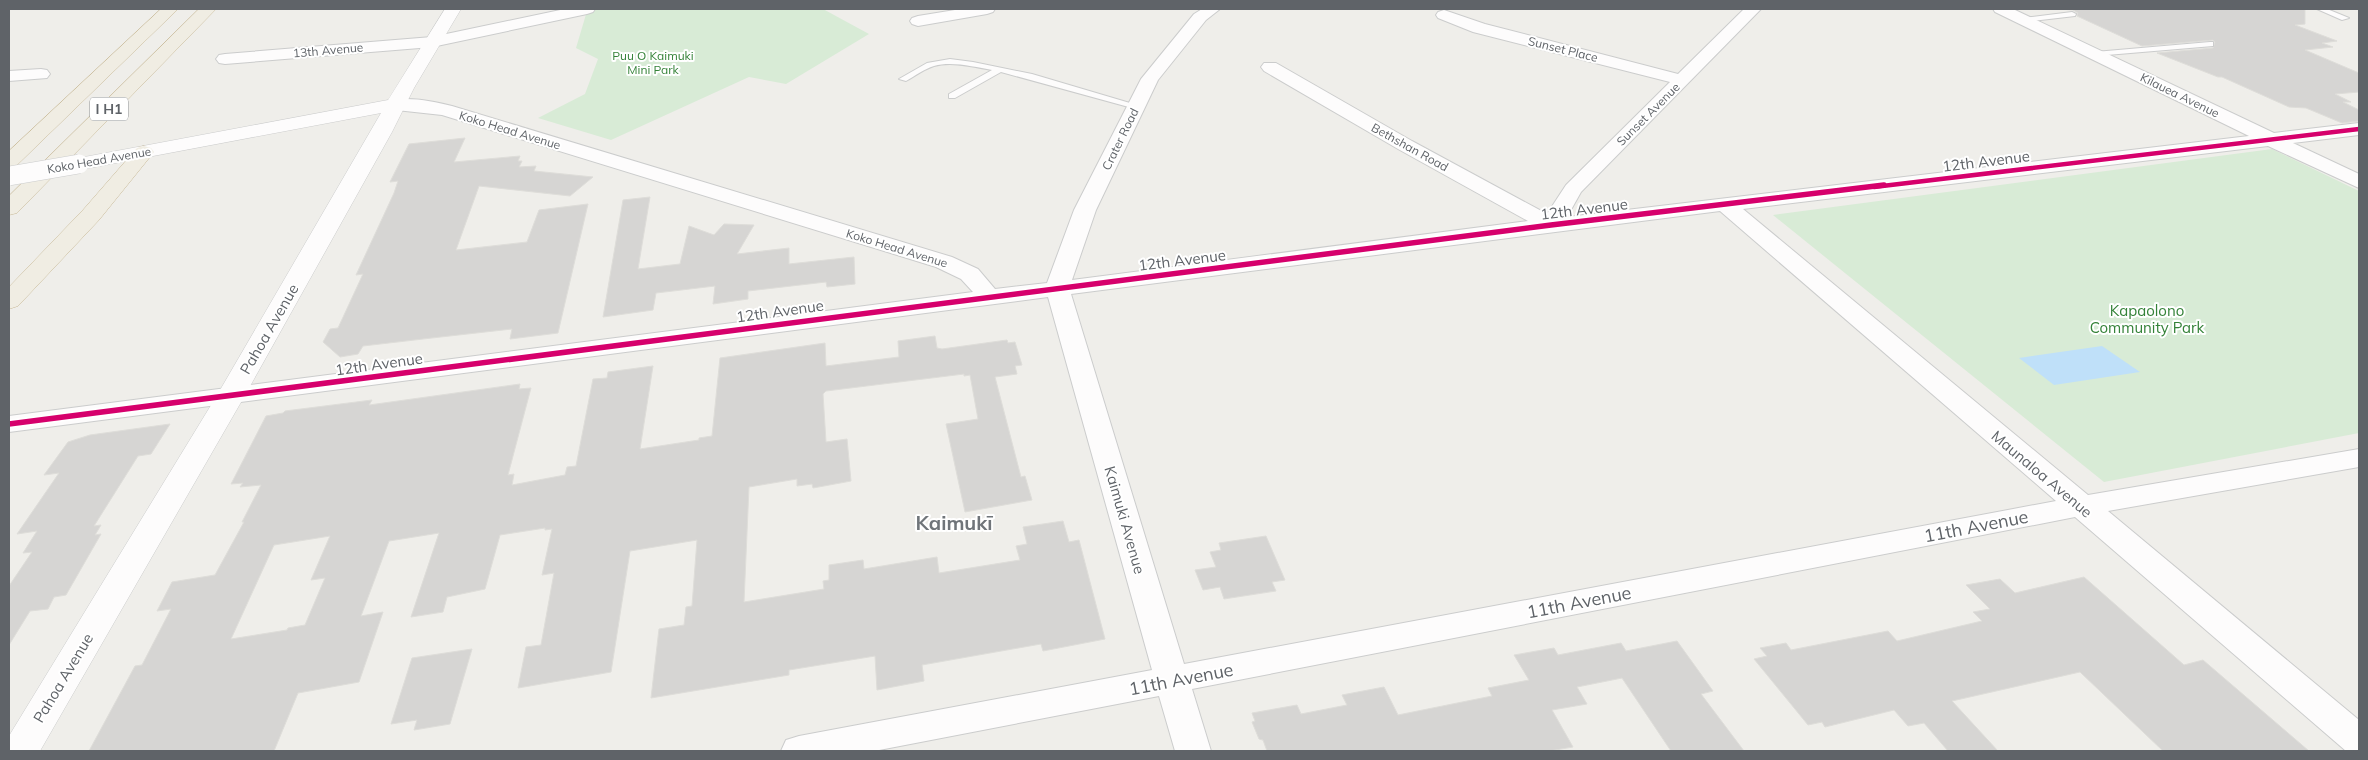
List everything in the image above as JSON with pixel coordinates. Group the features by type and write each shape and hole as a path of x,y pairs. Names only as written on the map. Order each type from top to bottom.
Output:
{"highway":[{"name":"I H1","path":"9,162 170,9"},
{"name":"I H1","path":"9,208 208,9"},
{"path":"9,301 91,215 144,152"}],"street":[{"name":"Pahoa Avenue","path":"20,751 230,396 382,132 394,105 453,9"},
{"name":"13th Avenue","path":"225,59 432,42 587,9"},
{"path":"918,21 987,9"},
{"name":"Sunset Avenue","path":"1551,225 1574,189 1753,9"},
{"name":"Kilauea Avenue","path":"2001,9 2359,182"},
{"name":"Crater Road","path":"1057,288 1085,210 1136,106 1150,79 1200,11"},
{"name":"Sunset Place","path":"1444,15 1479,28 1682,80"},
{"name":"Bethshan Road","path":"1270,67 1551,225"},
{"path":"9,76 41,74"},
{"name":"Koko Head Avenue","path":"9,176 394,105 430,107 460,114 944,262 974,276 983,286 987,296"},
{"name":"12th Avenue","path":"9,424 987,296 1551,225 2359,129"},
{"name":"Maunaloa Avenue","path":"1726,205 2359,741"},
{"name":"Kaimuki Avenue","path":"1057,288 1193,751"},
{"name":"11th Avenue","path":"799,751 2080,506 2359,458"}],"lane":[{"path":"2321,9 2345,18"},
{"path":"2023,20 2072,14"},
{"path":"2095,54 2210,44"},
{"path":"903,79 934,63 954,61 999,70 1136,106"},
{"path":"952,96 999,70"}],"green space":[{"name":"Puu O Kaimuki Mini Park","path":"596,9 823,9 869,34 786,84 749,77 611,140 538,118 585,94 598,59 576,48 587,11"},
{"name":"Kapaolono Community Park","path":"2272,149 2359,191 2359,433 2104,482 1773,215"}],"water":[{"path":"2102,346 2140,372 2054,385 2019,358"}],"building":[{"path":"2060,9 2305,9 2305,24 2295,25 2337,41 2322,43 2333,47 2305,50 2359,73 2359,92 2335,94 2351,102 2343,102 2359,110 2359,121 2342,123 2306,108 2289,107 2222,77 2157,53 2213,48 2215,42 2213,40 2142,46 2077,16 2078,13 2073,10"},
{"path":"465,138 454,162 520,156 518,161 522,161 519,167 536,166 534,171 593,177 570,196 479,186 456,250 527,242 539,210 588,204 558,333 510,339 512,329 363,346 358,354 340,357 323,342 330,329 338,328 363,274 356,275 394,193 398,181 390,182 409,144"},
{"path":"650,197 638,269 680,264 689,226 714,235 724,224 754,225 737,254 789,248 789,264 854,257 855,284 827,287 826,282 748,291 748,299 713,304 715,286 656,293 653,310 603,317 623,200"},
{"path":"935,336 937,348 942,349 1007,340 1008,343 1015,342 1022,365 1015,366 1017,374 995,377 1021,477 1025,476 1032,500 965,512 946,424 978,419 970,375 964,376 964,374 826,391 823,394 826,442 847,439 851,481 813,488 812,484 797,486 797,479 749,487 744,602 824,589 823,581 829,580 829,565 863,560 864,569 937,557 939,573 1020,560 1016,546 1027,544 1023,527 1063,521 1069,542 1079,540 1105,639 1043,651 1041,644 922,665 924,681 877,690 875,656 789,670 789,675 651,698 659,629 684,625 686,607 692,606 697,540 630,551 611,672 518,688 526,647 541,645 554,573 542,575 552,529 545,530 545,528 500,535 485,589 447,597 443,612 411,617 439,533 389,541 361,616 383,612 359,682 298,693 274,751 89,751 135,666 142,665 171,609 157,611 172,582 215,575 244,522 242,522 261,485 240,487 243,483 231,484 266,416 285,411 372,400 369,405 520,384 519,389 531,388 508,475 514,474 512,485 565,475 567,467 576,466 593,379 607,378 608,372 653,366 640,449 699,440 699,438 712,436 720,358 825,343 826,366 899,357 898,341","holes":["330,536 311,580 325,578 305,625 288,628 287,630 231,639 274,545"]},
{"path":"170,424 151,454 138,456 94,526 101,525 95,535 101,534 66,595 54,597 48,609 30,611 9,645 9,586 32,552 23,553 37,531 17,534 59,473 44,475 68,442 90,435"},
{"path":"1266,536 1285,580 1272,582 1276,591 1224,599 1220,587 1203,590 1195,570 1216,567 1210,552 1221,550 1219,543"},
{"path":"2084,577 2184,665 2203,660 2309,751 2163,751 2080,672 1952,701 1998,751 1948,751 1924,723 1908,726 1894,710 1825,727 1822,722 1808,725 1754,659 1767,656 1760,648 1786,643 1791,650 1888,631 1897,641 1982,621 1973,612 1990,609 1966,585 2000,579 2015,593"},
{"path":"1677,641 1713,691 1701,694 1744,751 1671,751 1622,678 1577,687 1587,704 1552,710 1573,747 1549,751 1267,751 1263,740 1259,739 1252,722 1255,721 1252,713 1297,705 1301,714 1347,705 1342,695 1384,687 1398,715 1492,696 1488,688 1529,680 1514,655 1554,648 1558,655 1621,643 1626,651"},
{"path":"472,649 450,724 414,730 417,720 391,724 412,658"}],"cycle path":[{"path":"9,424 1551,225 2359,129"}],"district":[{"name":"Kaimukī","path":"954,522"}]}
